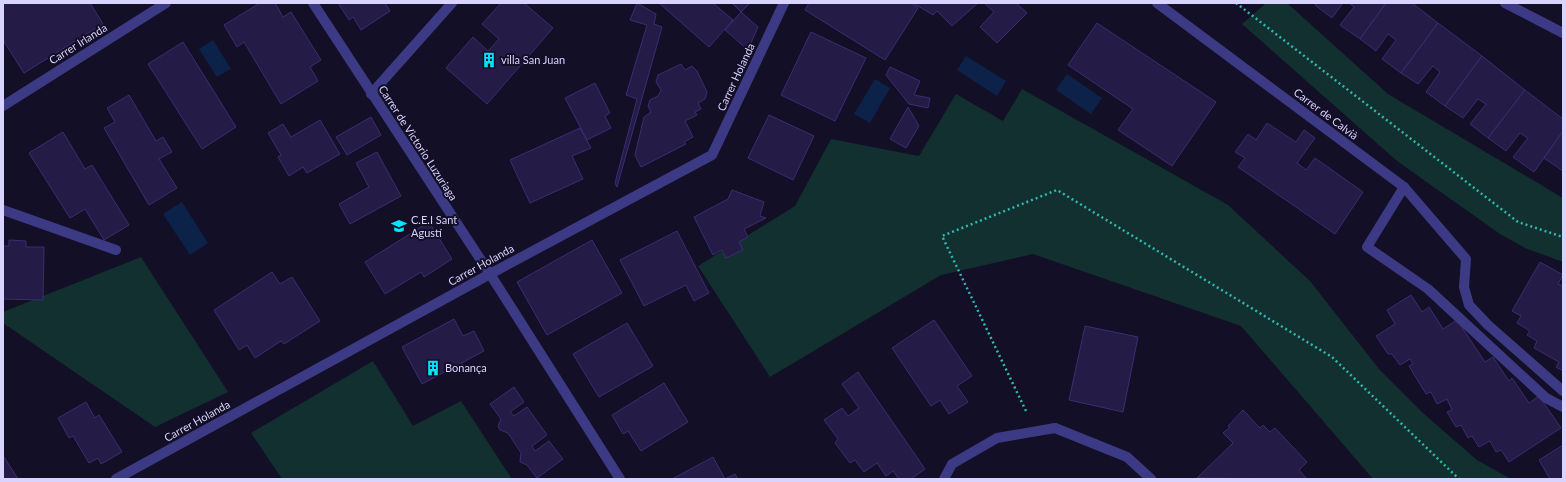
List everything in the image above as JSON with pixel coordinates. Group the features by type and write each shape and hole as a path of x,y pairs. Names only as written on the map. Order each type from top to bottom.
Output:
{"street":[{"name":"Carrer Irlanda","path":"3,106 166,3"},
{"name":"Carrer de Victorio Luzuriaga","path":"314,3 371,94 490,274 620,479"},
{"path":"371,94 452,3"},
{"name":"Carrer Holanda","path":"116,479 490,274 712,155 784,3"},
{"name":"Carrer de Calvià","path":"1156,3 1404,187 1466,259 1464,287 1469,305 1488,325 1563,391"},
{"path":"1505,3 1563,33"},
{"path":"1404,187 1367,247 1428,289 1546,398 1563,408"},
{"path":"3,210 116,250"},
{"path":"944,479 952,464 997,438 1055,428 1127,457 1151,479"}],"path":[{"path":"1236,3 1518,222 1563,237"},
{"path":"1036,432 942,236 1057,190 1332,357 1459,479"}],"green space":[{"path":"1266,3 1287,3 1388,94 1563,198 1563,262 1525,248 1500,234 1397,161 1242,24"},
{"path":"1022,89 1228,205 1310,281 1379,369 1424,414 1477,460 1511,479 1373,479 1241,326 1033,254 941,275 770,377 698,266 795,206 831,139 919,156 956,94 1003,121"},
{"path":"141,257 228,392 155,427 3,323 3,312"},
{"path":"373,361 413,426 461,401 512,479 282,479 251,433"}],"water":[{"path":"213,40 231,69 217,77 199,49"},
{"path":"966,56 1006,81 997,96 957,70"},
{"path":"1067,74 1102,98 1091,114 1056,90"},
{"path":"875,79 890,88 870,123 854,114"},
{"path":"182,202 208,243 190,255 163,214"}],"building":[{"path":"3,3 90,3 103,24 24,73 3,40"},
{"path":"260,3 275,3 283,17 291,12 321,60 310,67 318,81 281,104 244,42 237,47 224,25"},
{"path":"338,3 385,3 390,11 361,30 353,17 349,20"},
{"name":"villa San Juan","path":"501,3 524,3 553,28 487,104 446,68 473,37 488,51 499,39 482,24"},
{"path":"637,3 656,14 654,24 662,27 617,187 615,183 637,99 626,95 647,25 630,20"},
{"path":"659,3 713,3 733,20 709,47"},
{"path":"732,3 750,3 741,12"},
{"path":"809,3 911,3 918,8 885,60 805,10"},
{"path":"913,3 978,3 952,26 937,11 933,15"},
{"path":"984,3 1016,3 1027,13 997,43 980,27 994,12"},
{"path":"1316,3 1343,3 1332,18 1315,5"},
{"path":"1349,3 1386,3 1360,39 1340,25 1354,7"},
{"path":"1386,3 1412,3 1438,23 1401,73 1382,59 1396,40 1388,34 1376,51 1360,39"},
{"path":"741,12 758,27 748,50 725,30"},
{"path":"1097,23 1216,102 1172,166 1118,130 1133,109 1068,65"},
{"path":"1438,23 1482,56 1445,106 1426,92 1440,72 1433,66 1418,84 1401,73"},
{"path":"811,32 866,58 835,121 781,95"},
{"path":"183,42 236,127 202,149 148,64"},
{"path":"1482,56 1525,90 1488,138 1470,124 1486,104 1478,99 1463,118 1445,106"},
{"path":"681,64 685,70 692,66 697,71 707,92 705,99 698,103 701,109 695,112 697,115 685,121 693,137 684,142 686,144 641,167 635,155 644,117 651,112 648,106 650,100 658,96 661,90 656,82 658,75"},
{"path":"890,67 920,81 914,95 930,98 928,108 909,104 886,75"},
{"path":"595,83 610,113 605,116 611,128 587,140 565,98"},
{"path":"1525,90 1563,119 1563,131 1534,172 1513,157 1528,138 1520,133 1506,151 1488,138"},
{"path":"129,95 156,141 163,137 172,152 159,159 177,188 149,205 104,128 115,122 107,108"},
{"path":"908,107 919,126 906,148 890,139"},
{"path":"769,115 814,136 793,180 748,158"},
{"path":"371,117 381,135 347,155 336,137"},
{"path":"320,120 340,154 307,173 303,167 289,176 278,157 281,155 268,133 283,124 291,137"},
{"path":"1267,123 1296,142 1304,130 1315,138 1297,163 1306,170 1315,158 1363,192 1335,234 1238,167 1245,158 1235,152 1248,134 1256,140"},
{"path":"580,128 591,148 572,156 583,179 530,203 510,160"},
{"path":"1563,131 1563,171 1544,158"},
{"path":"63,132 85,169 92,165 129,225 104,240 85,209 70,218 29,153"},
{"path":"377,152 401,196 350,224 339,204 369,187 356,163"},
{"path":"732,190 764,202 760,216 766,218 744,229 748,237 739,242 743,250 726,258 722,250 713,255 694,217 728,199"},
{"path":"429,222 452,259 424,277 421,272 385,294 365,262"},
{"path":"677,231 709,293 694,301 686,285 644,306 620,260"},
{"path":"9,240 26,241 26,247 44,247 43,300 3,299 3,246 9,246"},
{"path":"592,240 622,293 547,335 517,282"},
{"path":"1540,262 1563,275 1558,284 1563,286 1563,371 1556,367 1559,362 1534,348 1537,341 1527,335 1530,331 1517,323 1521,316 1512,311"},
{"path":"272,272 280,284 292,277 320,321 284,344 281,341 255,358 247,345 239,350 214,310"},
{"path":"1411,295 1422,312 1429,307 1443,329 1457,320 1485,362 1493,357 1509,381 1512,378 1529,403 1539,396 1561,428 1509,462 1501,450 1496,452 1490,441 1479,447 1472,436 1468,438 1461,425 1456,427 1447,412 1452,410 1447,399 1437,404 1431,392 1426,394 1409,366 1413,364 1410,359 1400,365 1392,354 1388,354 1376,336 1395,324 1387,310"},
{"name":"Bonança","path":"454,319 463,336 474,331 484,351 422,384 402,347"},
{"path":"934,320 972,376 957,386 968,402 949,414 940,400 931,406 892,348"},
{"path":"627,323 653,366 599,397 573,354"},
{"path":"1085,326 1138,337 1123,412 1069,400"},
{"path":"858,372 925,469 911,479 899,479 893,471 886,476 877,463 864,472 855,460 850,463 835,443 838,439 824,420 842,408 848,416 859,408 842,384"},
{"path":"664,383 688,422 641,451 628,431 623,434 612,415"},
{"path":"514,387 524,402 510,412 514,416 527,407 547,435 532,446 535,451 549,441 563,459 537,478 527,465 520,462 521,453 508,433 500,430 498,426 501,419 490,404"},
{"path":"86,402 95,418 99,415 122,452 101,464 98,458 89,463 73,436 69,438 58,418"},
{"path":"1243,410 1260,428 1263,425 1270,432 1275,428 1307,462 1299,470 1307,479 1197,478 1233,443 1223,433 1230,427 1228,426"},
{"path":"1563,445 1563,479 1550,479 1539,460"},
{"path":"4,457 18,479 3,479"},
{"path":"713,457 725,479 672,479"},
{"path":"735,474 738,479 725,479"}],"place":[{"name":"villa San Juan","path":"489,60"},
{"name":"C.E.I Sant Agustí","path":"399,226"},
{"name":"Bonança","path":"433,368"}]}
